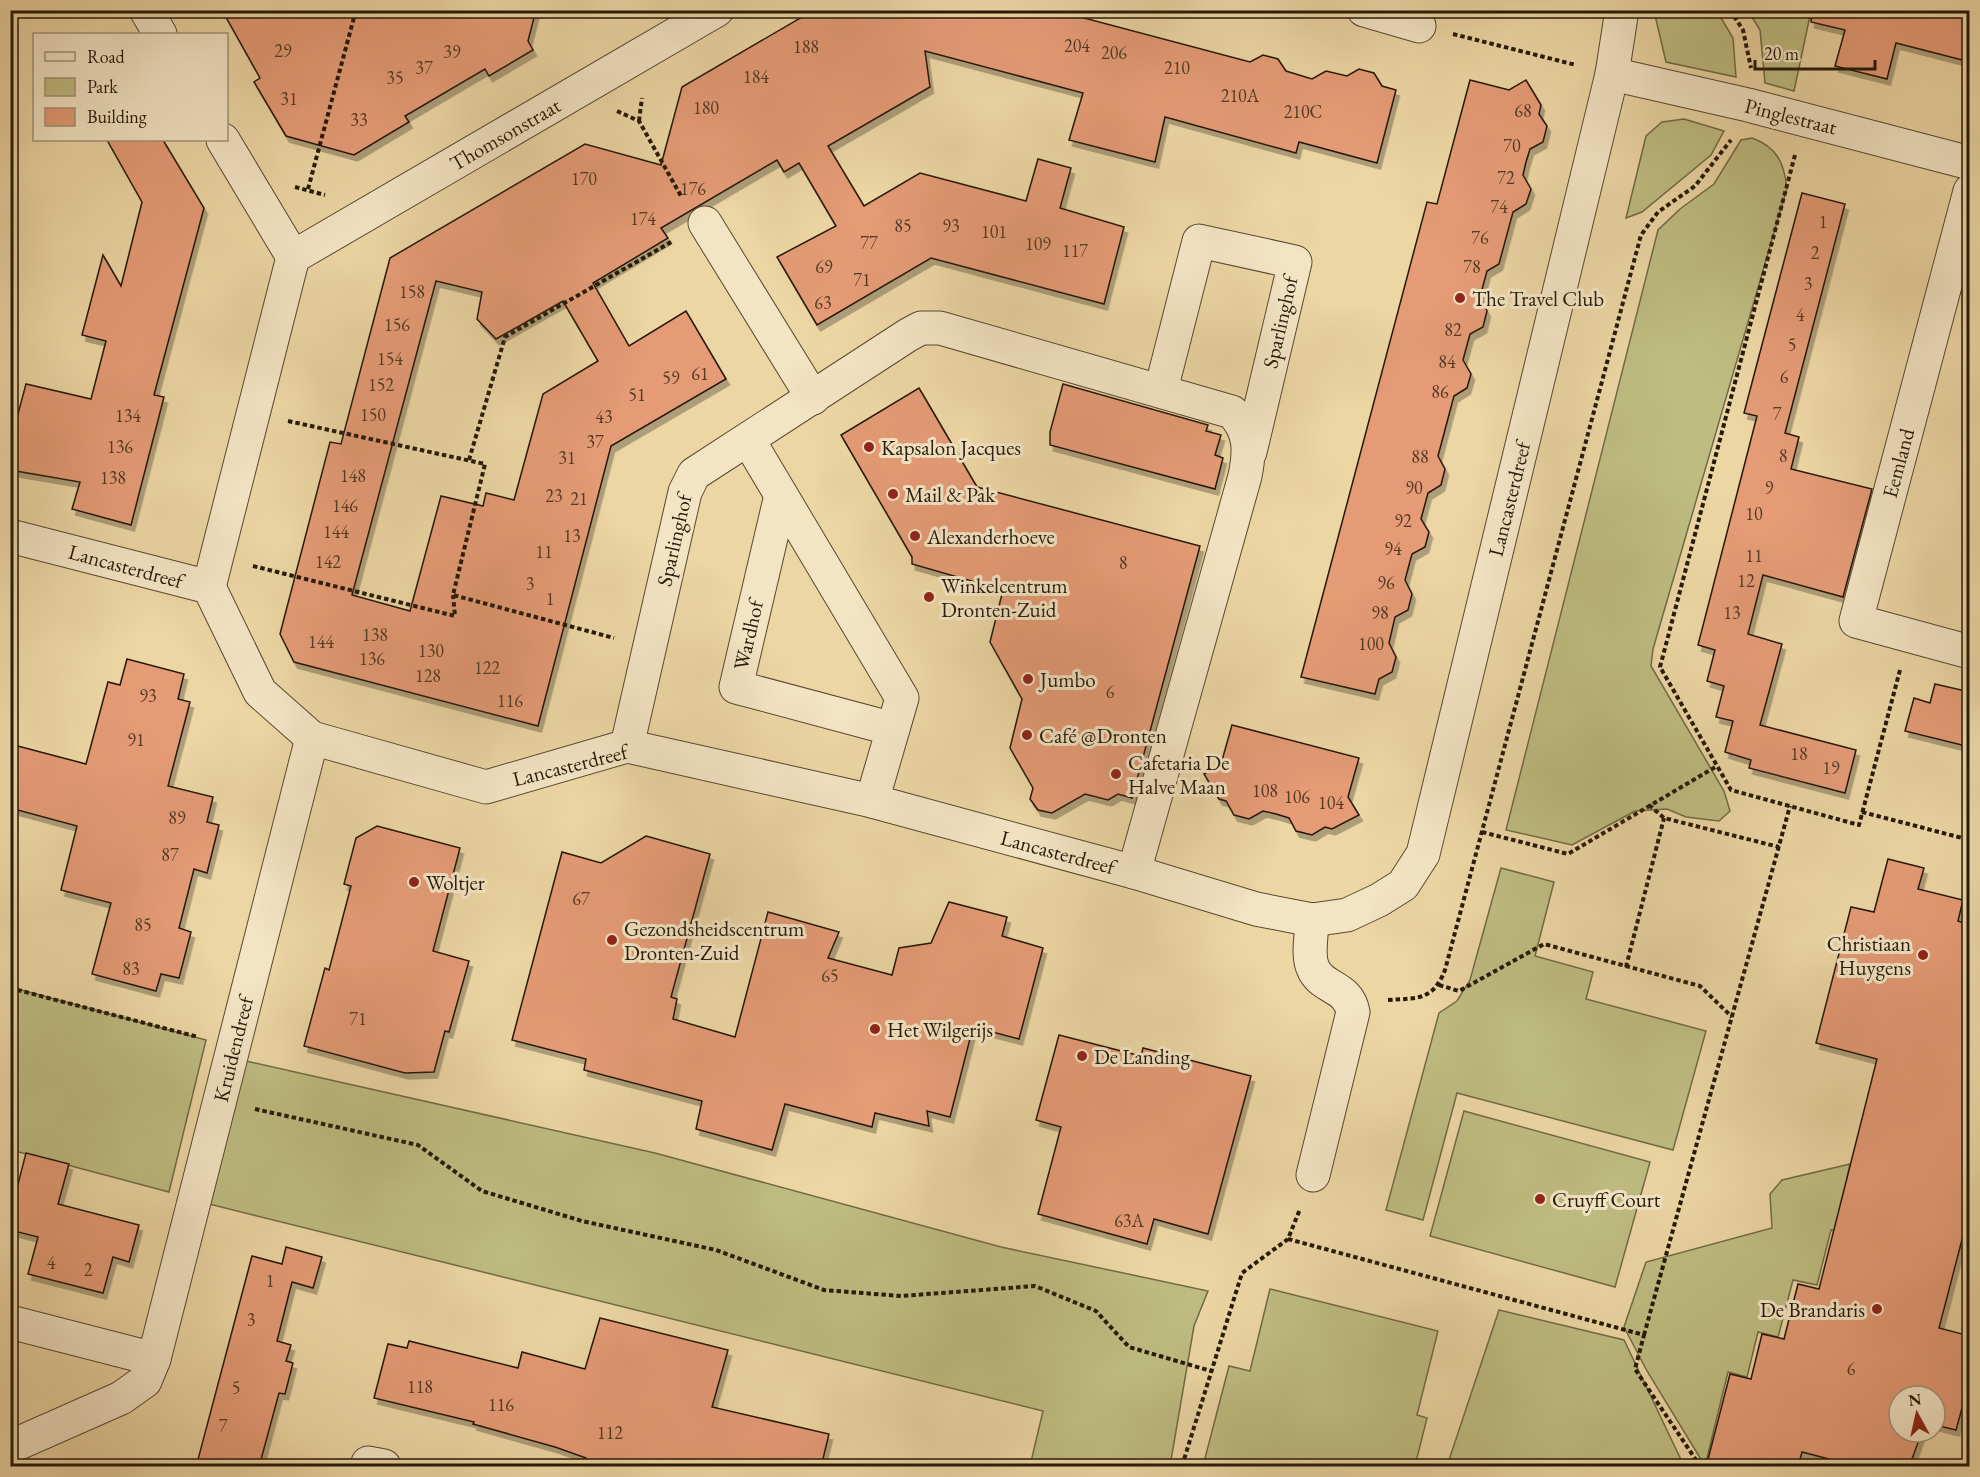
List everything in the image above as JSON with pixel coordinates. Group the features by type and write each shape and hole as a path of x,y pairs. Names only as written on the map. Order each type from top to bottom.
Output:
{"street":[{"path":"146,10 159,33"},
{"name":"Thomsonstraat","path":"293,257 717,10"},
{"path":"1364,10 1419,26"},
{"name":"Lancasterdreef","path":"10,536 213,572 260,692 312,738 486,787 627,746 872,801 1134,872 1256,909 1312,920 1347,915 1379,900 1403,885 1423,854 1612,74 1622,10"},
{"name":"Pinglestraat","path":"1612,74 1748,105 1970,163"},
{"path":"213,572 255,414 293,257 224,141"},
{"name":"Eemland","path":"1970,192 1856,621 1970,652"},
{"path":"705,223 813,398"},
{"name":"Sparlinghof","path":"1134,872 1250,453 1295,262 1199,241 1161,390"},
{"name":"Sparlinghof","path":"627,746 687,485 694,474 749,441 921,328 940,328 1232,412 1248,435 1250,453"},
{"path":"749,441 902,699 872,801"},
{"name":"Wardhof","path":"781,495 736,687 893,729"},
{"name":"Kruidendreef","path":"10,1447 121,1398 145,1381 154,1359 312,738"},
{"path":"1312,920 1311,962 1314,971 1343,992 1351,1002 1353,1012 1313,1175"},
{"path":"10,1322 154,1359"},
{"path":"367,1467 368,1462 384,1467"}],"path":[{"path":"308,189 356,10"},
{"path":"1351,1002 1415,999 1429,994 1439,985 1641,235 1658,212 1695,186 1736,134 1748,105 1753,77 1743,30 1730,10"},
{"path":"1419,26 1612,74"},
{"path":"468,460 505,337 705,223 692,215 639,121 576,92"},
{"path":"1803,119 1660,667 1731,790 1859,825 1909,635"},
{"path":"259,199 285,185 308,189 345,203 353,223"},
{"path":"213,572 455,616 453,595 485,464 255,414"},
{"path":"453,595 649,647"},
{"path":"1482,832 1568,854 1717,766"},
{"path":"1649,805 1664,818 1779,847"},
{"path":"1700,1467 1635,1369 1790,806"},
{"path":"1862,812 1970,840"},
{"path":"1626,967 1664,818"},
{"path":"1439,985 1459,991 1544,944 1700,986 1732,1017"},
{"path":"10,988 233,1047"},
{"path":"219,1101 418,1144 482,1191 582,1221 716,1250 824,1290 902,1296 1035,1286 1096,1311 1129,1347 1211,1371"},
{"path":"1182,1467 1242,1273 1288,1239 1313,1175"},
{"path":"1288,1239 1644,1335"}],"green space":[{"path":"1654,11 1717,11 1733,38 1736,77 1666,62"},
{"path":"1748,11 1811,11 1794,91 1765,83 1760,30"},
{"path":"1684,119 1724,131 1711,155 1642,212 1626,218 1646,136 1662,122"},
{"path":"1752,138 1768,146 1778,157 1784,171 1787,188 1653,649 1651,666 1724,791 1730,811 1719,821 1686,817 1667,809 1635,811 1572,845 1506,830 1658,230 1680,209 1714,184 1741,140"},
{"path":"1501,868 1554,882 1535,956 1593,972 1586,999 1706,1031 1673,1150 1457,1093 1423,1220 1386,1210 1439,1013 1457,1001 1470,980"},
{"path":"10,987 206,1040 169,1192 11,1150"},
{"path":"246,1061 655,1153 1001,1247 1208,1291 1194,1326 1170,1466 1030,1466 1043,1411 209,1204"},
{"name":"Cruyff Court","path":"1464,1111 1650,1162 1615,1287 1430,1236"},
{"path":"1850,1164 1847,1178 1852,1235 1831,1230 1817,1285 1793,1280 1778,1337 1758,1332 1747,1377 1728,1372 1705,1466 1647,1371 1624,1327 1646,1262 1772,1228 1770,1194 1782,1180"},
{"path":"1270,1289 1438,1331 1417,1415 1427,1418 1415,1466 1203,1466 1229,1366 1250,1371"},
{"path":"1499,1310 1624,1340 1684,1466 1447,1466"}],"building":[{"path":"222,10 536,10 528,41 533,50 489,76 485,69 405,116 409,122 354,155 286,136 254,82 260,78"},
{"path":"814,10 1054,10 1250,62 1263,55 1278,59 1286,71 1312,79 1326,71 1347,76 1359,69 1374,73 1382,86 1396,90 1377,163 1299,142 1296,153 1165,117 1155,162 1069,140 1083,93 925,51 930,87 828,146 864,206 920,173 1026,201 1038,159 1071,168 1060,208 1124,227 1104,304 931,258 817,325 777,257 836,226 799,163 784,172 777,160 661,228 668,238 593,283 629,346 686,311 726,379 611,446 538,726 294,662 280,634 330,442 341,444 390,258 585,144 661,165 682,87","holes":["436,281 482,292 477,319 496,339 563,301 598,361 543,394 514,500 486,493 483,506 441,496 410,611 352,595"]},
{"path":"1812,10 1970,10 1970,62 1896,43 1887,79 1835,66 1845,30 1811,22"},
{"path":"1470,80 1509,90 1526,80 1541,105 1539,114 1547,126 1543,142 1530,149 1526,162 1523,175 1531,189 1526,204 1513,212 1499,264 1487,271 1480,297 1487,311 1483,327 1470,334 1463,360 1471,374 1467,388 1454,396 1438,456 1445,469 1441,485 1428,493 1421,519 1429,532 1425,547 1412,554 1405,580 1412,594 1408,610 1395,617 1389,643 1396,657 1392,672 1379,679 1375,694 1301,677 1427,202 1437,204"},
{"path":"108,141 164,141 204,208 154,395 164,397 131,525 72,509 80,482 10,470 10,444 26,384 91,399 106,341 82,335 103,255 121,286 142,202"},
{"path":"1802,193 1845,204 1785,433 1799,437 1791,469 1872,489 1843,597 1763,575 1748,634 1782,644 1760,725 1856,750 1845,793 1749,768 1751,760 1725,752 1733,721 1716,717 1724,686 1707,681 1715,650 1698,645 1757,416 1744,413"},
{"path":"1063,384 1208,425 1206,431 1221,435 1215,455 1223,458 1215,489 1050,445 1050,432"},
{"path":"919,388 977,487 1200,546 1132,798 1118,794 1108,800 1085,794 1052,813 1038,810 1030,799 1033,788 1010,748 1022,699 990,642 1003,590 912,564 912,557 841,435"},
{"path":"127,659 184,674 178,699 190,702 168,786 213,797 207,822 219,825 207,873 194,869 179,928 191,932 179,978 161,974 156,991 92,974 111,903 61,890 77,826 10,808 10,744 86,764 108,682 120,685"},
{"path":"1935,684 1970,692 1970,747 1905,731 1914,698 1930,703"},
{"path":"1232,725 1359,758 1348,797 1359,815 1332,829 1325,827 1312,835 1296,831 1289,818 1276,814 1263,811 1249,819 1234,815 1226,801 1219,799 1204,774 1221,764"},
{"path":"377,826 460,848 433,951 469,961 449,1032 445,1031 434,1072 405,1073 304,1046 325,968 329,970 351,886 344,884 356,838"},
{"path":"646,836 710,854 671,997 677,999 673,1019 735,1037 768,912 839,932 828,958 892,975 899,948 931,943 949,902 1007,917 1002,936 1043,948 1019,1039 973,1027 950,1117 927,1111 929,1126 875,1113 872,1127 785,1104 772,1150 696,1129 702,1101 584,1070 586,1059 512,1040 562,852 601,863"},
{"path":"1888,859 1924,868 1918,889 1963,900 1958,921 1970,925 1970,1209 1939,1328 1970,1336 1970,1379 1956,1430 1947,1428 1947,1384 1887,1384 1887,1444 1918,1444 1909,1467 1859,1467 1802,1452 1798,1467 1706,1467 1730,1374 1751,1379 1762,1334 1784,1339 1798,1284 1819,1289 1877,1059 1816,1043 1851,907 1874,912"},
{"path":"1059,1035 1141,1056 1143,1048 1251,1076 1208,1234 1154,1219 1147,1244 1038,1214 1061,1127 1036,1120"},
{"path":"26,1153 69,1164 58,1204 139,1225 129,1262 113,1257 103,1293 28,1274 38,1237 10,1230 10,1191 16,1192"},
{"path":"286,1247 322,1257 313,1288 292,1282 277,1341 291,1345 286,1361 293,1363 285,1394 279,1393 259,1467 196,1467 252,1256 282,1264"},
{"path":"600,1318 728,1350 712,1407 829,1434 821,1467 584,1467 586,1458 555,1447 473,1424 474,1422 374,1398 388,1344 407,1348 409,1341 518,1368 522,1352 585,1369"}],"place":[{"name":"The Travel Club","path":"1460,298"},
{"name":"Kapsalon Jacques","path":"869,447"},
{"name":"Mail & Pak","path":"893,494"},
{"name":"Alexanderhoeve","path":"915,536"},
{"name":"Winkelcentrum Dronten-Zuid","path":"929,597"},
{"name":"Jumbo","path":"1028,679"},
{"name":"Café @Dronten","path":"1027,735"},
{"name":"Cafetaria De Halve Maan","path":"1116,774"},
{"name":"Woltjer","path":"414,882"},
{"name":"Gezondsheidscentrum Dronten-Zuid","path":"612,940"},
{"name":"Christiaan Huygens","path":"1923,955"},
{"name":"Het Wilgerijs","path":"875,1029"},
{"name":"De Landing","path":"1082,1056"},
{"name":"Cruyff Court","path":"1540,1199"},
{"name":"De Brandaris","path":"1877,1309"}]}
